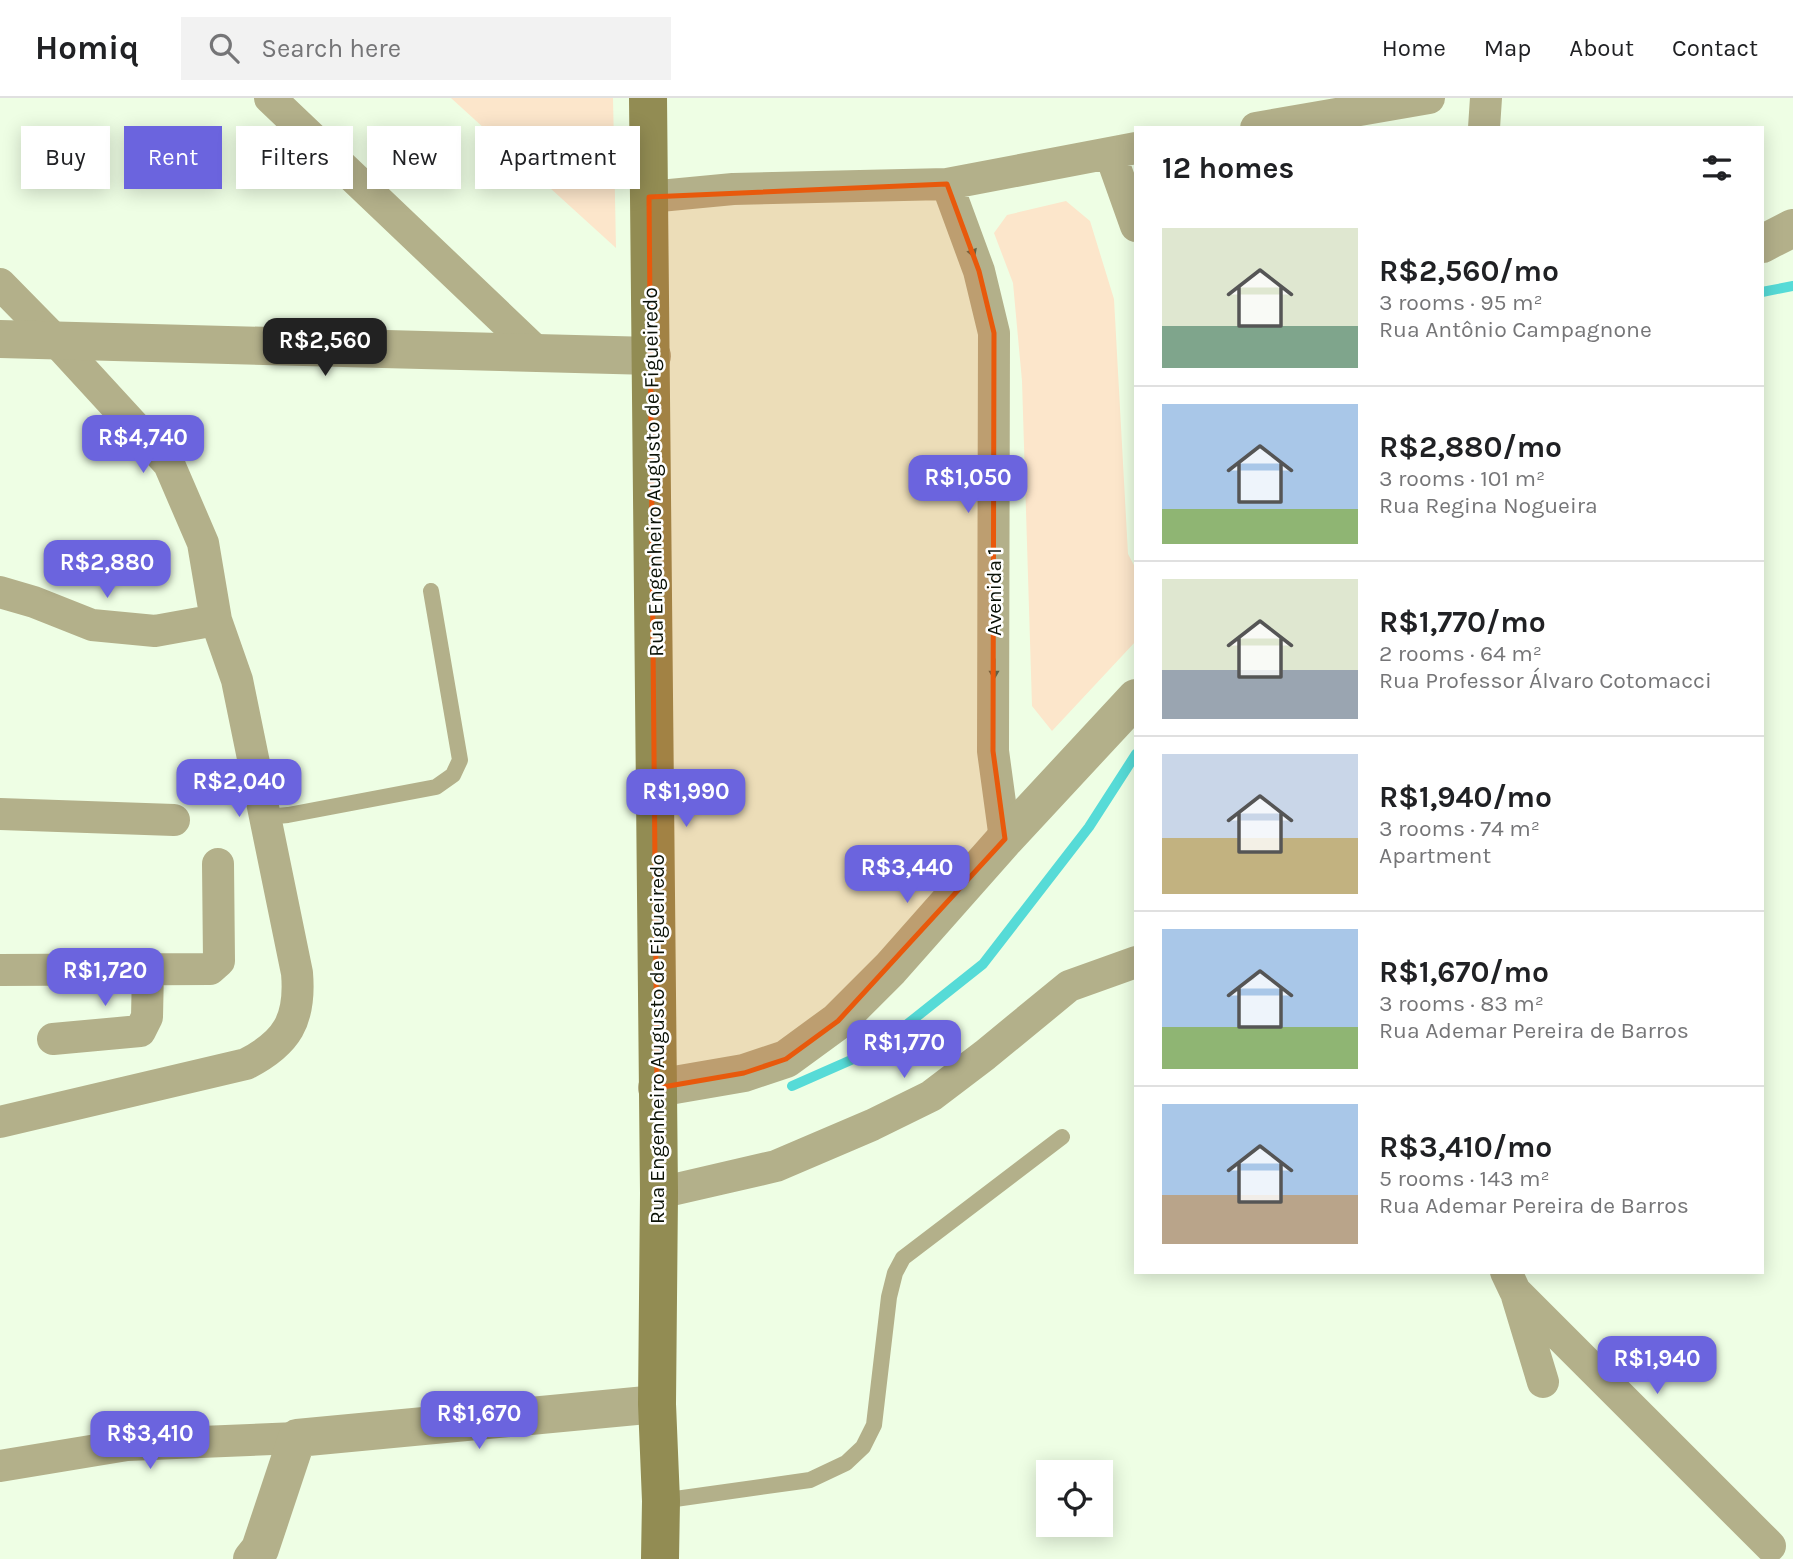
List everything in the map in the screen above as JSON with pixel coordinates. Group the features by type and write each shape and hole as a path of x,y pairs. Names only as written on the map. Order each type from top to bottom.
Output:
{"main road":[{"name":"Rua Engenheiro Augusto de Figueiredo","path":"648,98 660,1559"}],"street":[{"path":"270,98 539,354"},
{"path":"1268,126 1429,98"},
{"path":"1484,126 1486,98"},
{"path":"649,197 733,189 947,184 1123,151 1134,214"},
{"name":"Avenida 1","path":"947,184 979,271 994,333 993,751 1004,839"},
{"path":"1764,243 1793,228"},
{"path":"0,284 169,464 203,543 216,620 237,680 297,973 299,996 294,1018 283,1038 266,1054 246,1064 0,1122"},
{"path":"0,339 652,356"},
{"path":"0,592 92,625 155,631 216,620"},
{"path":"657,1088 744,1073 786,1059 827,1029 890,969 1004,839 1134,700"},
{"path":"0,814 174,820"},
{"path":"0,970 209,969 219,961 218,864"},
{"path":"659,1193 776,1166 872,1125 931,1096 1069,986 1134,963"},
{"path":"53,1039 139,1031 147,1017 148,969"},
{"path":"1511,1282 1543,1382"},
{"path":"1511,1282 1770,1546"},
{"path":"0,1466 127,1445 297,1438 657,1405"},
{"path":"252,1559 260,1549 297,1438"}],"lane":[{"path":"265,817 436,787 453,775 460,760 431,591"},
{"path":"661,1501 810,1480 846,1463 863,1447 874,1425 889,1297 895,1273 903,1258 1062,1137"}],"highlighted area":[{"path":"947,184 979,271 994,333 993,751 1005,839 838,1021 786,1059 744,1073 657,1088 656,882 649,197"}],"shaded area":[{"path":"451,98 613,98 614,126 482,126"},
{"path":"551,189 615,189 616,248"},
{"path":"1066,201 1090,221 1114,299 1128,554 1134,565 1134,643 1052,731 1032,706 1022,381 1013,283 994,233 1007,215"}],"waterway":[{"path":"1764,292 1793,286"},
{"path":"792,1086 876,1049 983,964 1089,827 1134,757"}]}
